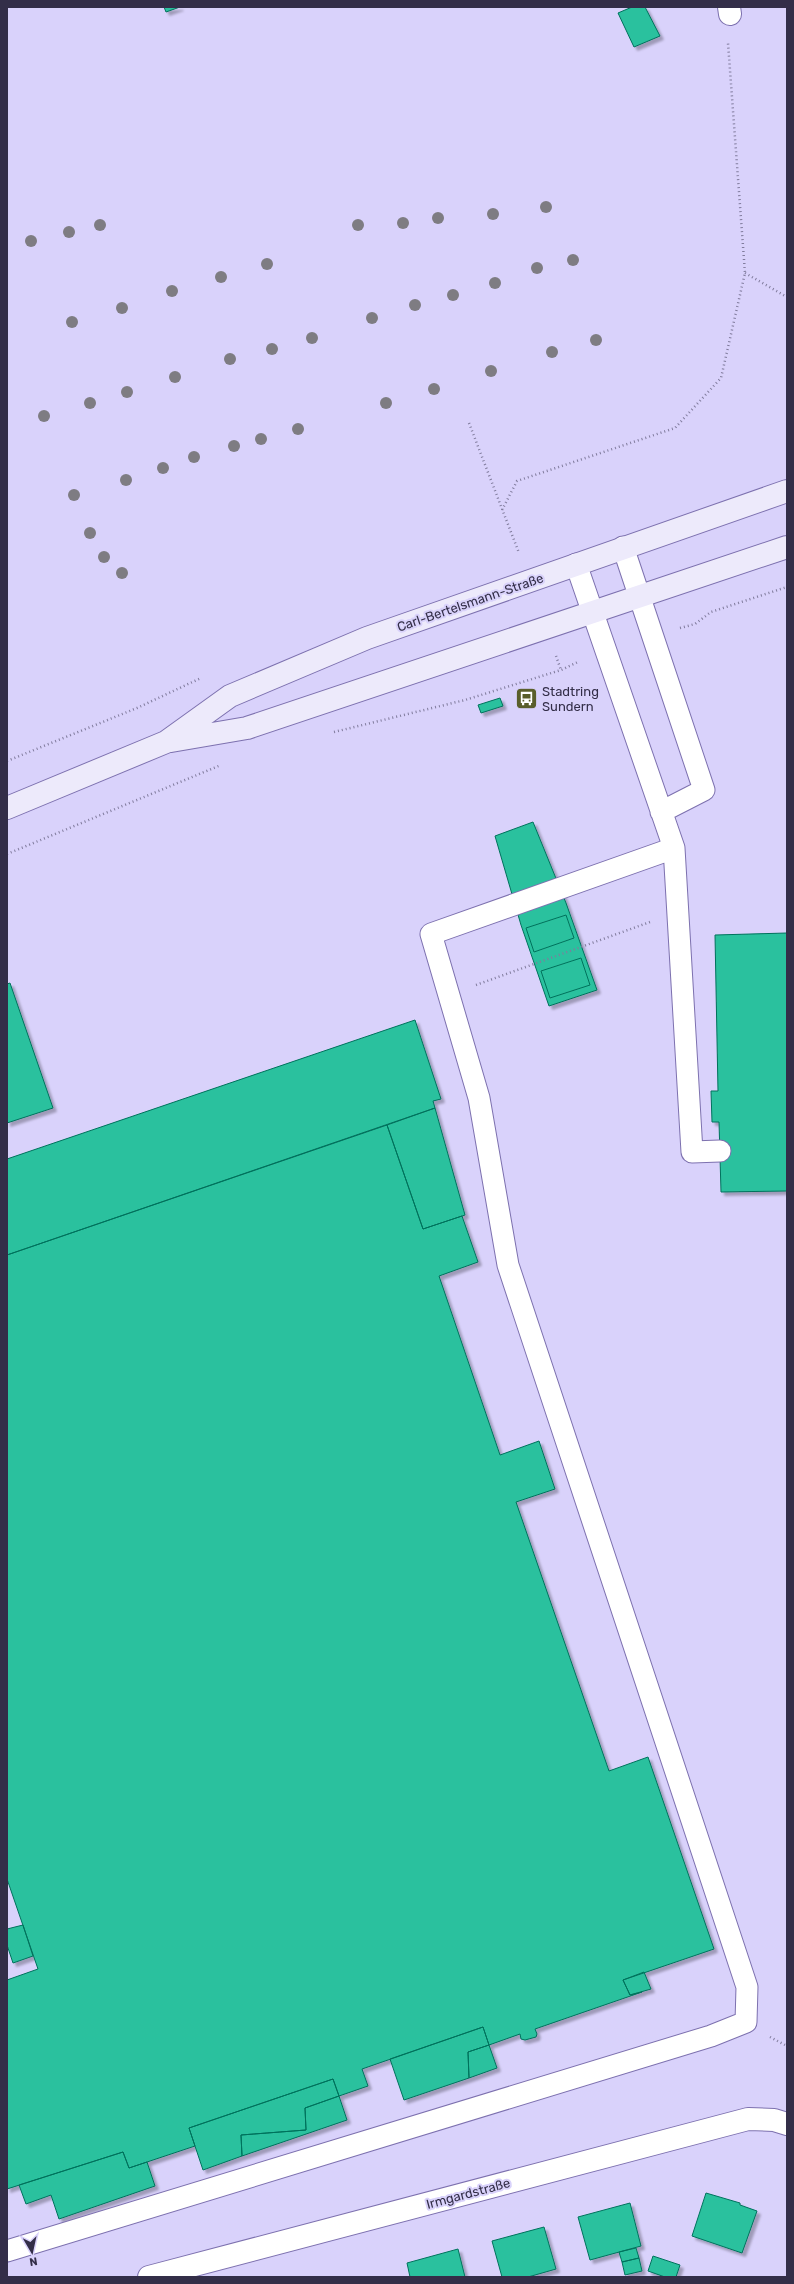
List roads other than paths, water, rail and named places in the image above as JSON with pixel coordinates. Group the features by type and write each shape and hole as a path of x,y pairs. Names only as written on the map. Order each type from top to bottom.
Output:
{"main road":[{"name":"Carl-Bertelsmann-Straße","path":"166,742 230,696 367,638 623,547 787,491"},
{"name":"Carl-Bertelsmann-Straße","path":"7,808 166,742 246,728 787,547"}],"street":[{"name":"Irmgardstraße","path":"149,2277 748,2119 774,2120 787,2124"}],"lane":[{"path":"623,547 704,790 661,812"},
{"path":"576,564 674,848 679,912 692,1152 720,1151"},
{"path":"7,2251 711,2036 746,2022 747,1987 508,1265 479,1098 431,934 674,848"}],"place":[{"name":"Stadtring Sundern","path":"527,698"}]}
